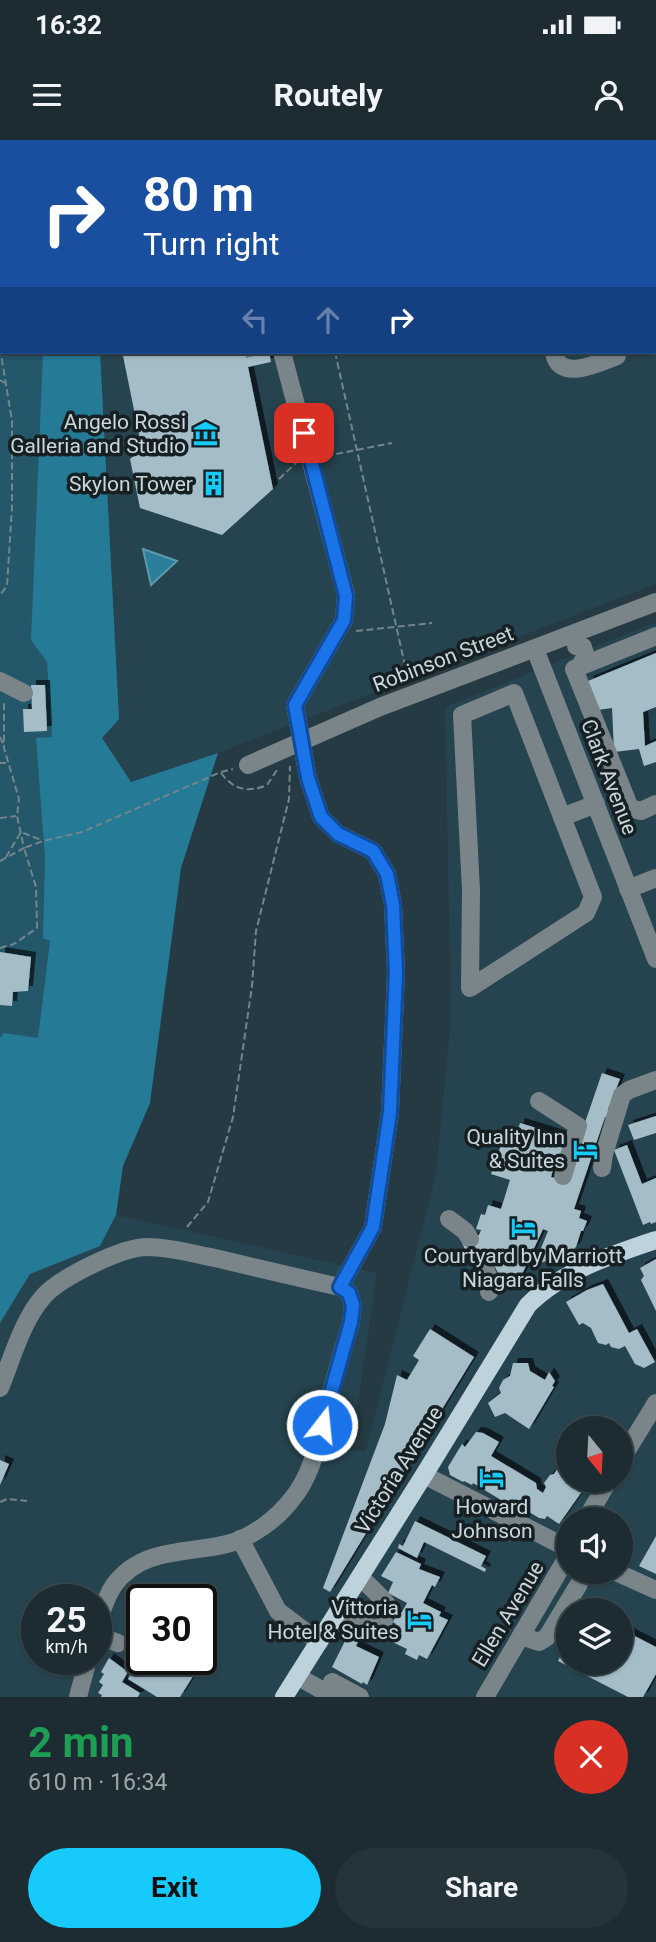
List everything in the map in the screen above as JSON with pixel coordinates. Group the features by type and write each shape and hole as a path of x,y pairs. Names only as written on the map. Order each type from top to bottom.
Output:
{"main road":[{"name":"Victoria Avenue","path":"284,1697 528,1305 540,1293 564,1277 618,1252 656,1240"}],"street":[{"path":"283,354 346,596 344,620 295,705 308,778 321,817 338,834 373,851 387,874 393,905 396,973 390,1112 373,1227 340,1287"},
{"path":"554,354 560,365 576,369 617,356"},
{"name":"Robinson Street","path":"248,765 411,695 535,649 578,652 656,601"},
{"path":"629,808 574,669 578,652 656,636"},
{"name":"Clark Avenue","path":"535,649 656,960"},
{"path":"2,682 24,693"},
{"path":"514,694 560,813 593,897 586,913 470,988 471,890 462,715 514,694"},
{"path":"560,813 596,806 641,811 656,804"},
{"path":"630,893 656,878"},
{"path":"630,893 656,888"},
{"path":"603,1168 604,1154 622,1096 629,1090 656,1080"},
{"path":"539,1101 578,1126 563,1175"},
{"path":"449,1219 465,1231 470,1239"},
{"path":"0,1388 27,1324 41,1299 52,1287 64,1278 133,1249 147,1247 180,1251 340,1287 349,1293 353,1305 351,1322 308,1476 292,1500 272,1520 240,1539 149,1558 129,1570 112,1589"},
{"path":"482,1262 490,1280 489,1292"},
{"path":"634,1439 656,1403"},
{"path":"424,1475 556,1542"},
{"path":"240,1539 278,1611 319,1642"},
{"name":"Ellen Avenue","path":"485,1697 556,1576"},
{"path":"337,1614 381,1614 360,1577"},
{"path":"633,1580 656,1590"},
{"path":"521,1636 538,1650 579,1584"},
{"path":"112,1640 118,1643"},
{"path":"78,1697 84,1675"},
{"path":"297,1676 344,1693"}],"path":[{"path":"0,595 7,586 12,507 12,421 1,354"},
{"path":"246,358 259,354"},
{"path":"335,354 411,695"},
{"path":"0,380 6,384"},
{"path":"323,457 392,443"},
{"path":"275,454 298,462 279,479"},
{"path":"336,633 432,623"},
{"path":"0,948 14,944 37,928 36,887 17,816 19,799 4,748 2,682"},
{"path":"0,737 4,748"},
{"path":"187,1227 208,1202 233,1117 252,986 256,931 289,799 291,764 301,740"},
{"path":"0,763 7,764"},
{"path":"286,764 291,764"},
{"path":"0,861 43,841 82,832 221,772 234,786 247,791 267,785 278,768"},
{"path":"0,818 17,816"},
{"path":"21,832 43,841"},
{"path":"6,858 21,832"},
{"path":"0,1502 7,1499 26,1501"}],"shaded area":[{"path":"0,354 100,354 119,719 102,738 131,782 0,1323"},
{"path":"43,354 100,354 119,719 102,738 131,782 218,753 181,868 150,1103 123,1166 116,1215 100,1246 30,1274 0,1323 0,1038 4,1033 38,1038 50,941 43,938 45,858 36,738 52,737 47,662 31,640"},
{"path":"100,354 656,354 656,584 218,753 131,782 102,738 119,718"},
{"path":"143,549 177,561 151,585"},
{"path":"656,622 656,1697 0,1697 0,1323 30,1274 100,1246 116,1215 377,1273 358,1402 345,1450 366,1451 436,1174 451,1017 445,707"}],"building":[{"path":"269,354 271,362 248,367 273,489 222,535 140,508 130,459 142,449 123,356"},
{"path":"656,653 656,707 643,712 645,746 656,741 656,762 644,766 639,749 614,752 612,708 598,710 588,681"},
{"path":"31,685 45,685 47,731 24,732 23,709 32,709"},
{"path":"0,952 31,957 28,991 13,992 12,1006 0,1005"},
{"path":"602,1073 620,1079 574,1209 581,1211 579,1218 587,1221 576,1247 570,1252 535,1263 548,1231 543,1229 518,1283 508,1286 503,1283 490,1257 473,1266 462,1243 479,1235 481,1230 476,1229 481,1214 485,1215 488,1205 501,1209 510,1180 491,1174 502,1142 513,1146 520,1123 569,1138 561,1164 555,1162 551,1177 565,1181"},
{"path":"656,1116 656,1133 634,1140 628,1125"},
{"path":"627,1145 642,1184 656,1178 656,1222 651,1224 650,1222 643,1225 614,1150"},
{"path":"656,1259 656,1311 641,1280 644,1276 640,1268"},
{"path":"603,1284 629,1333 637,1329 655,1362 644,1368 635,1364 625,1346 619,1349 611,1347 609,1343 598,1343 591,1328 583,1323 579,1325 566,1302"},
{"path":"430,1329 474,1357 330,1592 323,1588 385,1424 397,1375 407,1380 419,1360 413,1356"},
{"path":"513,1363 528,1363 530,1371 545,1380 549,1372 555,1381 529,1429 505,1413 495,1417 488,1403 501,1393 499,1388 503,1380 510,1376"},
{"name":"Howard Johnson","path":"476,1432 483,1433 499,1442 491,1456 536,1483 537,1489 543,1493 546,1487 544,1483 556,1471 556,1493 581,1493 571,1507 556,1507 556,1522 547,1516 545,1519 539,1518 524,1509 526,1507 523,1505 519,1511 473,1483 463,1482 450,1475 448,1467 462,1444 465,1447"},
{"path":"0,1460 9,1464 0,1485"},
{"path":"415,1521 486,1556 481,1566 486,1569 485,1572 424,1542 417,1558 398,1548 399,1544 403,1546"},
{"path":"656,1536 656,1574 639,1566"},
{"path":"396,1552 421,1564 419,1569 440,1577 435,1587 432,1585 423,1603 441,1612 439,1616 448,1620 427,1659 419,1655 417,1660 405,1654 407,1649 388,1640 396,1624 393,1622 396,1615 399,1617 407,1603 388,1593 393,1582 381,1576"},
{"path":"633,1635 656,1647 656,1674 643,1697 628,1697 585,1675 633,1675"},
{"path":"347,1637 358,1642 356,1646 379,1657 367,1685 332,1667"},
{"path":"112,1660 126,1671 122,1682 140,1693 138,1697 101,1697 98,1693 103,1685 99,1682 103,1675 112,1675"},
{"path":"130,1675 194,1675 180,1697 157,1697 128,1679"}],"place":[{"name":"Angelo Rossi Galleria and Studio","path":"206,434"},
{"name":"Skylon Tower","path":"213,484"},
{"name":"Quality Inn & Suites","path":"585,1149"},
{"name":"Courtyard by Marriott Niagara Falls","path":"523,1227"},
{"name":"Howard Johnson","path":"492,1478"},
{"name":"Vittoria Hotel & Suites","path":"419,1620"}],"route":[{"path":"304,433 346,596 344,620 295,705 308,778 321,817 338,834 373,851 387,874 393,905 396,973 390,1112 373,1227 340,1287 349,1293 353,1305 351,1322 322,1425"}]}
